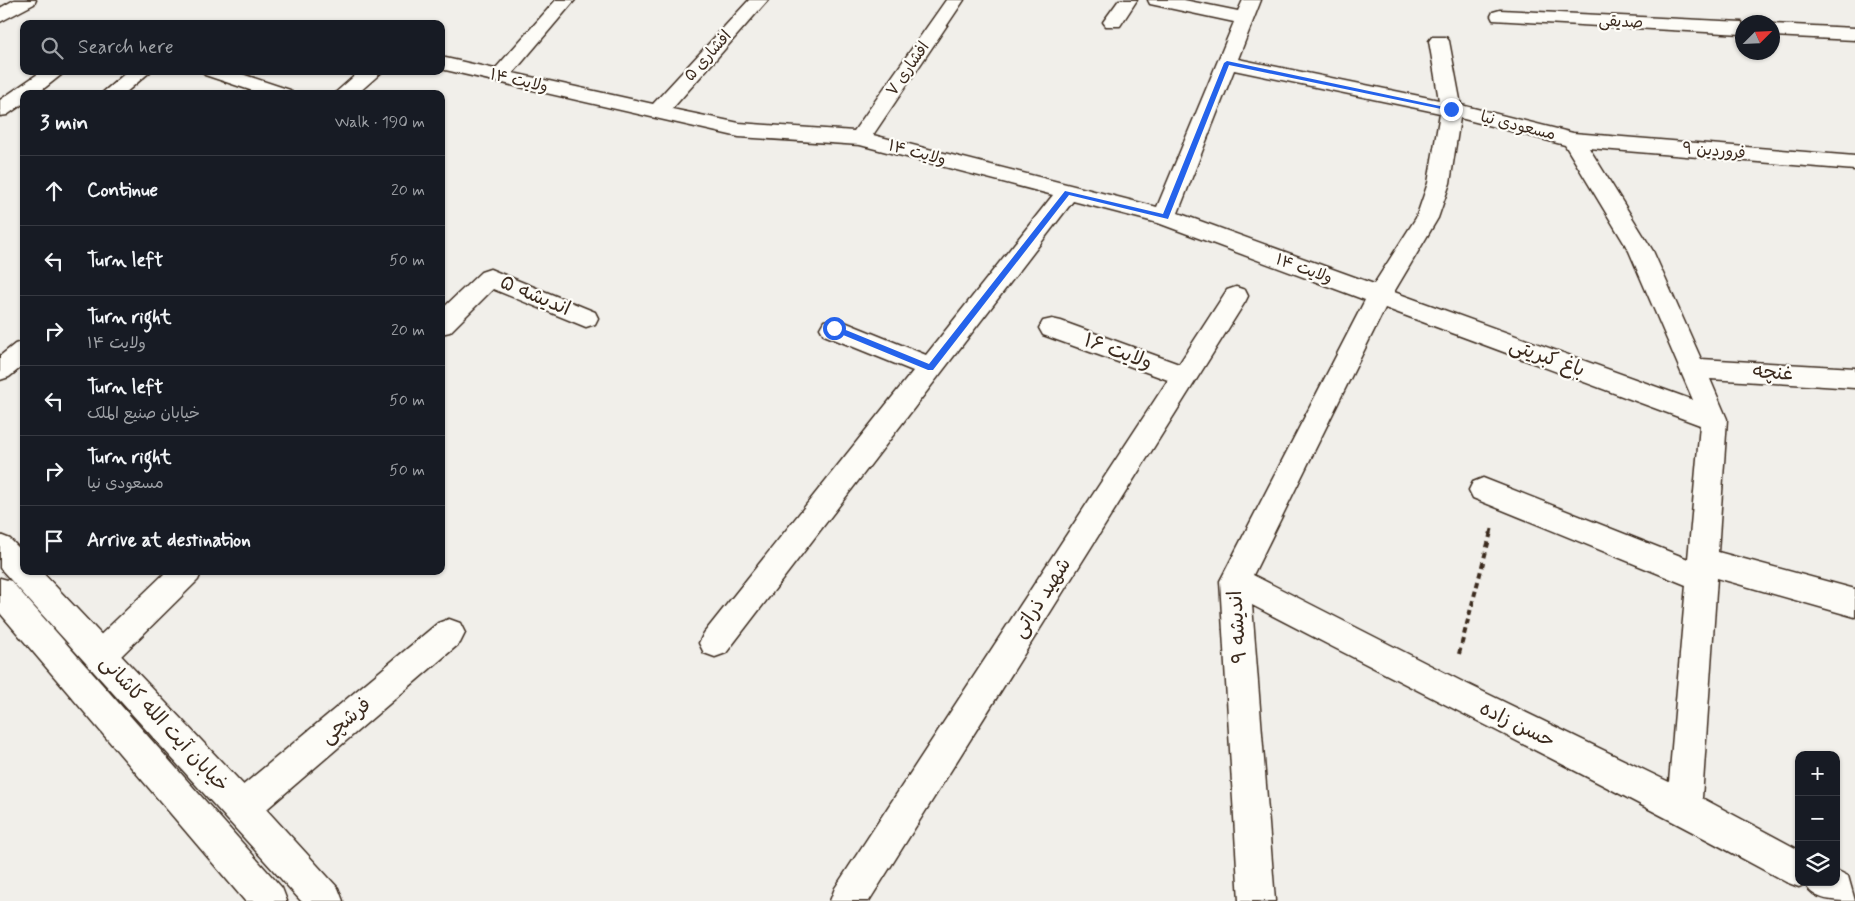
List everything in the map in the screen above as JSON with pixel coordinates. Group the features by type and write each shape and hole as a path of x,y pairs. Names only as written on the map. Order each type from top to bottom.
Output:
{"street":[{"path":"0,16 27,0"},
{"path":"500,76 566,0"},
{"name":"افشاری ۵","path":"658,112 758,0"},
{"name":"افشاری ۷","path":"860,138 956,0"},
{"path":"1113,22 1128,0"},
{"path":"1157,0 1248,9 1165,217"},
{"name":"صدیقی","path":"1500,16 1735,28"},
{"path":"1780,30 1855,34"},
{"name":"اندیشه ۹","path":"1257,901 1235,581 1380,296 1427,218 1439,183 1451,109 1440,40"},
{"name":"مسعودی نیا","path":"1227,63 1451,109 1573,140"},
{"name":"ولایت ۱۴","path":"445,64 739,130 860,138 1165,217 1380,296"},
{"path":"29,90 50,75"},
{"path":"116,90 136,75"},
{"path":"224,75 271,90"},
{"path":"349,90 368,75"},
{"path":"0,110 20,96"},
{"path":"0,118 20,116"},
{"path":"1573,140 1641,251 1714,419 1684,807"},
{"name":"فروردین ۹","path":"1573,140 1855,162"},
{"path":"715,643 1068,192"},
{"name":"اندیشه ۵","path":"445,321 490,278 586,318"},
{"name":"شهید ذراتی","path":"848,901 1236,296"},
{"name":"باغ کبریتی","path":"1380,296 1714,419"},
{"path":"834,328 930,368"},
{"name":"ولایت ۱۶","path":"1052,328 1185,376"},
{"path":"0,370 20,354"},
{"name":"غنچه","path":"1692,368 1855,378"},
{"path":"1491,494 1702,570 1855,603"},
{"name":"خیابان آیت الله کاشانی","path":"0,548 20,569"},
{"name":"خیابان آیت الله کاشانی","path":"25,575 326,901"},
{"path":"101,655 183,575"},
{"name":"حسن زاده","path":"1235,581 1450,692 1684,807 1795,867"},
{"name":"خیابان آیت الله کاشانی","path":"0,591 269,901"},
{"name":"فرشچی","path":"242,808 449,633"},
{"path":"1829,886 1835,889 1837,901"}],"path":[{"path":"1450,692 1491,494"}],"route":[{"path":"834,328 930,368 1068,192 1165,217 1227,63 1451,109"}]}
